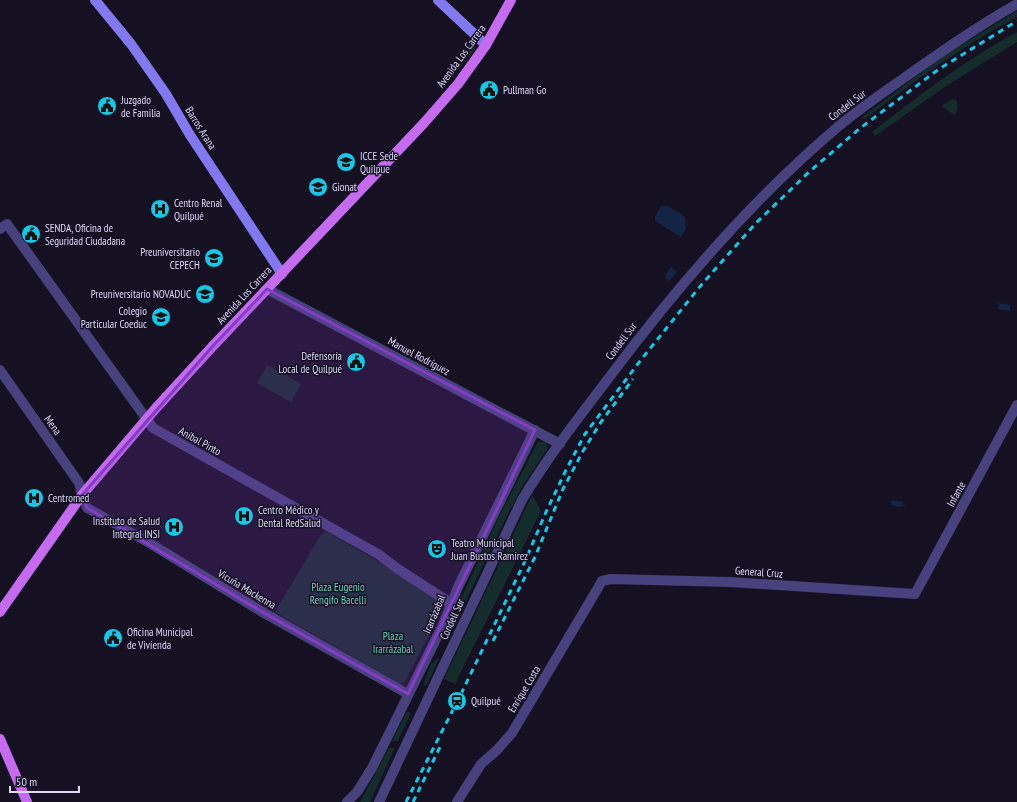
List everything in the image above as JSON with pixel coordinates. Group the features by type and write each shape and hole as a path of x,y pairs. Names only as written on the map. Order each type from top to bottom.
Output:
{"main road":[{"name":"Barros Arana","path":"95,0 131,44 166,94 190,135 282,274"},
{"path":"438,0 486,45"},
{"name":"Avenida Los Carrera","path":"0,612 82,495 146,420 184,377 424,123 458,84 486,45 511,0"},
{"path":"0,739 27,802"}],"street":[{"name":"Condell Sur","path":"378,802 522,500 532,483 560,444 646,328 705,258 746,213 834,130 889,88 950,45 1017,4"},
{"name":"Aníbal Pinto","path":"3,227 153,428 378,554 398,569 452,604"},
{"name":"Manuel Rodríguez","path":"267,290 560,444"},
{"name":"Mena","path":"0,370 79,483 82,495"},
{"name":"Infante","path":"915,594 1017,405"},
{"name":"Irarrázabal","path":"347,802 357,792 372,768 442,627 458,588 535,430"},
{"name":"Vicuña Mackenna","path":"82,495 87,508 151,544 264,613 408,694"},
{"name":"General Cruz","path":"602,581 611,579 730,582 915,594"},
{"name":"Enrique Costa","path":"457,802 481,764 497,750 512,733 602,581"}],"highlighted area":[{"path":"267,289 535,430 408,694 264,613 87,508 82,495 212,347"}],"green space":[{"path":"1017,11 1017,17 958,52 919,78 864,120 862,118 948,53"},
{"path":"1017,32 1017,42 946,86 875,136 872,132 960,66"},
{"path":"470,43 476,48 445,86"},
{"path":"953,99 956,100 957,106 955,115 941,106"},
{"path":"267,365 301,384 291,402 257,383"},
{"path":"541,441 546,442 548,448 522,487 454,625 457,607 499,517 537,443"},
{"path":"532,495 541,511 455,684 444,679"},
{"name":"Plaza Eugenio Rengifo Bacelli","path":"326,531 435,595 441,612 404,683 399,683 275,612 320,536"},
{"path":"438,658 439,659 426,686 423,685 431,664"},
{"path":"407,712 410,712 410,715 398,741 392,741"},
{"path":"389,748 395,748 370,802 360,802"}],"water":[{"path":"661,206 668,206 685,217 686,228 681,237 655,221 655,217"},
{"path":"671,267 677,272 669,281 665,278 665,276"},
{"path":"999,303 1010,305 1010,311 998,309"},
{"path":"892,500 902,502 905,505 900,507 891,505"}],"railway":[{"path":"406,802 461,694 526,559 566,470 585,434 640,361 702,284 756,223 809,172 859,129 939,69 1017,21"},
{"path":"493,641 535,557 563,489 583,451 601,422 633,379"},
{"path":"413,802 441,745"}],"place":[{"name":"Pullman Go","path":"489,90"},
{"name":"Juzgado de Familia","path":"107,106"},
{"name":"ICCE Sede Quilpue","path":"346,162"},
{"name":"Gionat","path":"318,187"},
{"name":"Centro Renal Quilpué","path":"160,209"},
{"name":"SENDA, Oficina de Seguridad Ciudadana","path":"31,234"},
{"name":"Preuniversitario CEPECH","path":"214,258"},
{"name":"Preuniversitario NOVADUC","path":"205,294"},
{"name":"Colegio Particular Coeduc","path":"161,317"},
{"name":"Defensoría Local de Quilpué","path":"356,362"},
{"name":"Centromed","path":"34,498"},
{"name":"Centro Médico y Dental RedSalud","path":"244,516"},
{"name":"Instituto de Salud Integral INSI","path":"174,527"},
{"name":"Teatro Municipal Juan Bustos Ramírez","path":"437,549"},
{"name":"Oficina Municipal de Vivienda","path":"113,638"},
{"name":"Quilpué","path":"457,701"}],"park label":[{"name":"Plaza Irarrázabal","path":"393,642"}]}
